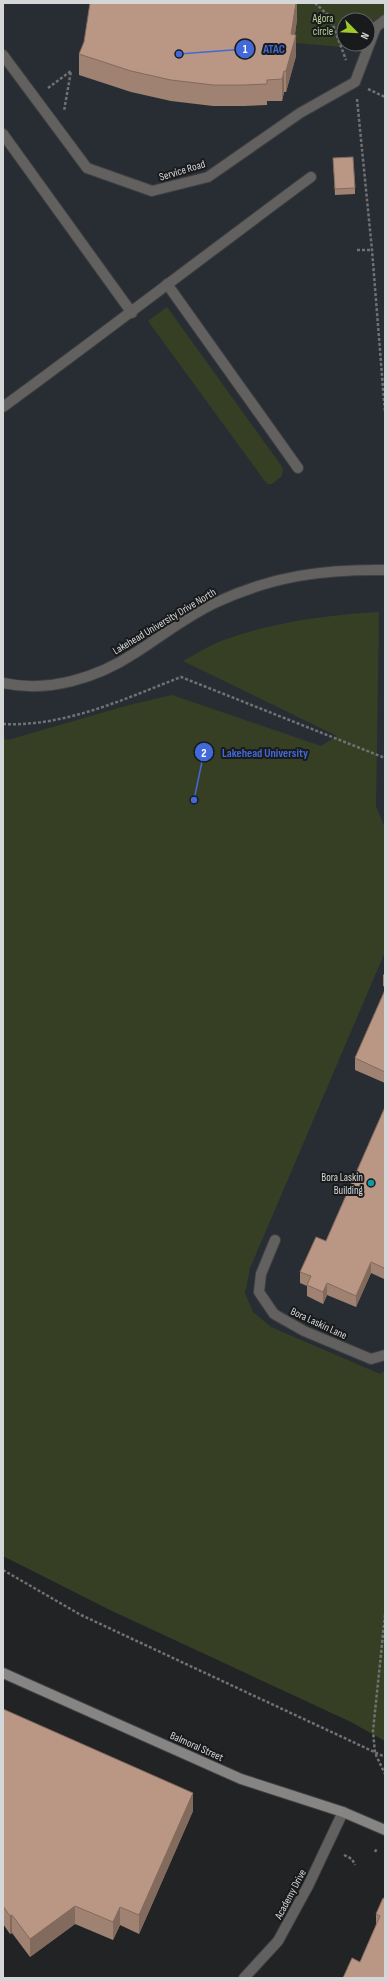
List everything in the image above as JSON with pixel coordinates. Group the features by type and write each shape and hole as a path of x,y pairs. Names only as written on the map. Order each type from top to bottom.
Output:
{"main road":[{"name":"Balmoral Street","path":"3,1673 241,1779 343,1812 385,1830"}],"street":[{"path":"355,82 376,27 385,20"},
{"name":"Service Road","path":"3,55 87,168 152,191 208,177 300,113 355,82"},
{"path":"3,134 132,313"},
{"path":"4,404 132,313 167,284 311,177"},
{"path":"167,284 298,468"},
{"name":"Lakehead University Drive North","path":"3,683 47,686 71,681 99,672 134,654 164,633 216,602 271,581 294,576 337,571 385,570"},
{"name":"Bora Laskin Lane","path":"275,1240 261,1274 258,1292 274,1314 304,1331 371,1359 385,1355"},
{"name":"Academy Drive","path":"244,1978 278,1941 308,1886 343,1812"}],"path":[{"path":"315,3 330,17 355,82 372,250 385,413"},
{"path":"34,97 72,71 60,132"},
{"path":"358,250 372,250"},
{"path":"3,724 35,723 75,716 181,677 385,758"},
{"path":"3,1570 81,1615 385,1757"},
{"path":"385,1615 373,1731 375,1753 385,1774"},
{"path":"375,1852 377,1848"},
{"path":"344,1855 352,1859 355,1865"}],"shaded area":[{"path":"3,3 385,3 385,1741 351,1722 110,1610 3,1556"}],"green space":[{"name":"Agora circle","path":"150,3 385,3 385,21 376,29 376,12 336,12 336,46 180,33"},
{"path":"167,307 283,468 282,476 272,484 268,484 264,480 148,321"},
{"path":"379,612 376,806 385,828 385,952 250,1268 245,1293 253,1312 271,1327 380,1374 385,1370 385,1741 351,1722 110,1610 3,1556 3,738 8,740 129,705 172,695 321,746 337,736 183,661 216,643 241,634 280,624 319,617"}],"building":[{"path":"90,3 296,3 291,34 296,35 286,71 284,71 282,79 267,80 267,84 244,85 213,85 171,80 131,71 79,54 84,42"},
{"path":"353,157 355,188 335,189 333,158"},
{"path":"385,990 385,1072 355,1058"},
{"name":"Bora Laskin Building","path":"385,1107 384,1268 371,1262 356,1296 327,1283 323,1292 307,1285 311,1276 300,1272 316,1237 326,1241"},
{"path":"3,1709 193,1793 139,1915 120,1907 113,1922 75,1906 30,1939 12,1915 10,1916 3,1906"},
{"path":"383,1898 385,1899 385,1977 343,1978 352,1958 360,1962 380,1916 376,1914"}],"place":[{"name":"ATAC","path":"179,54"},
{"name":"Lakehead University","path":"194,800"},
{"name":"Bora Laskin Building","path":"371,1183"}]}
